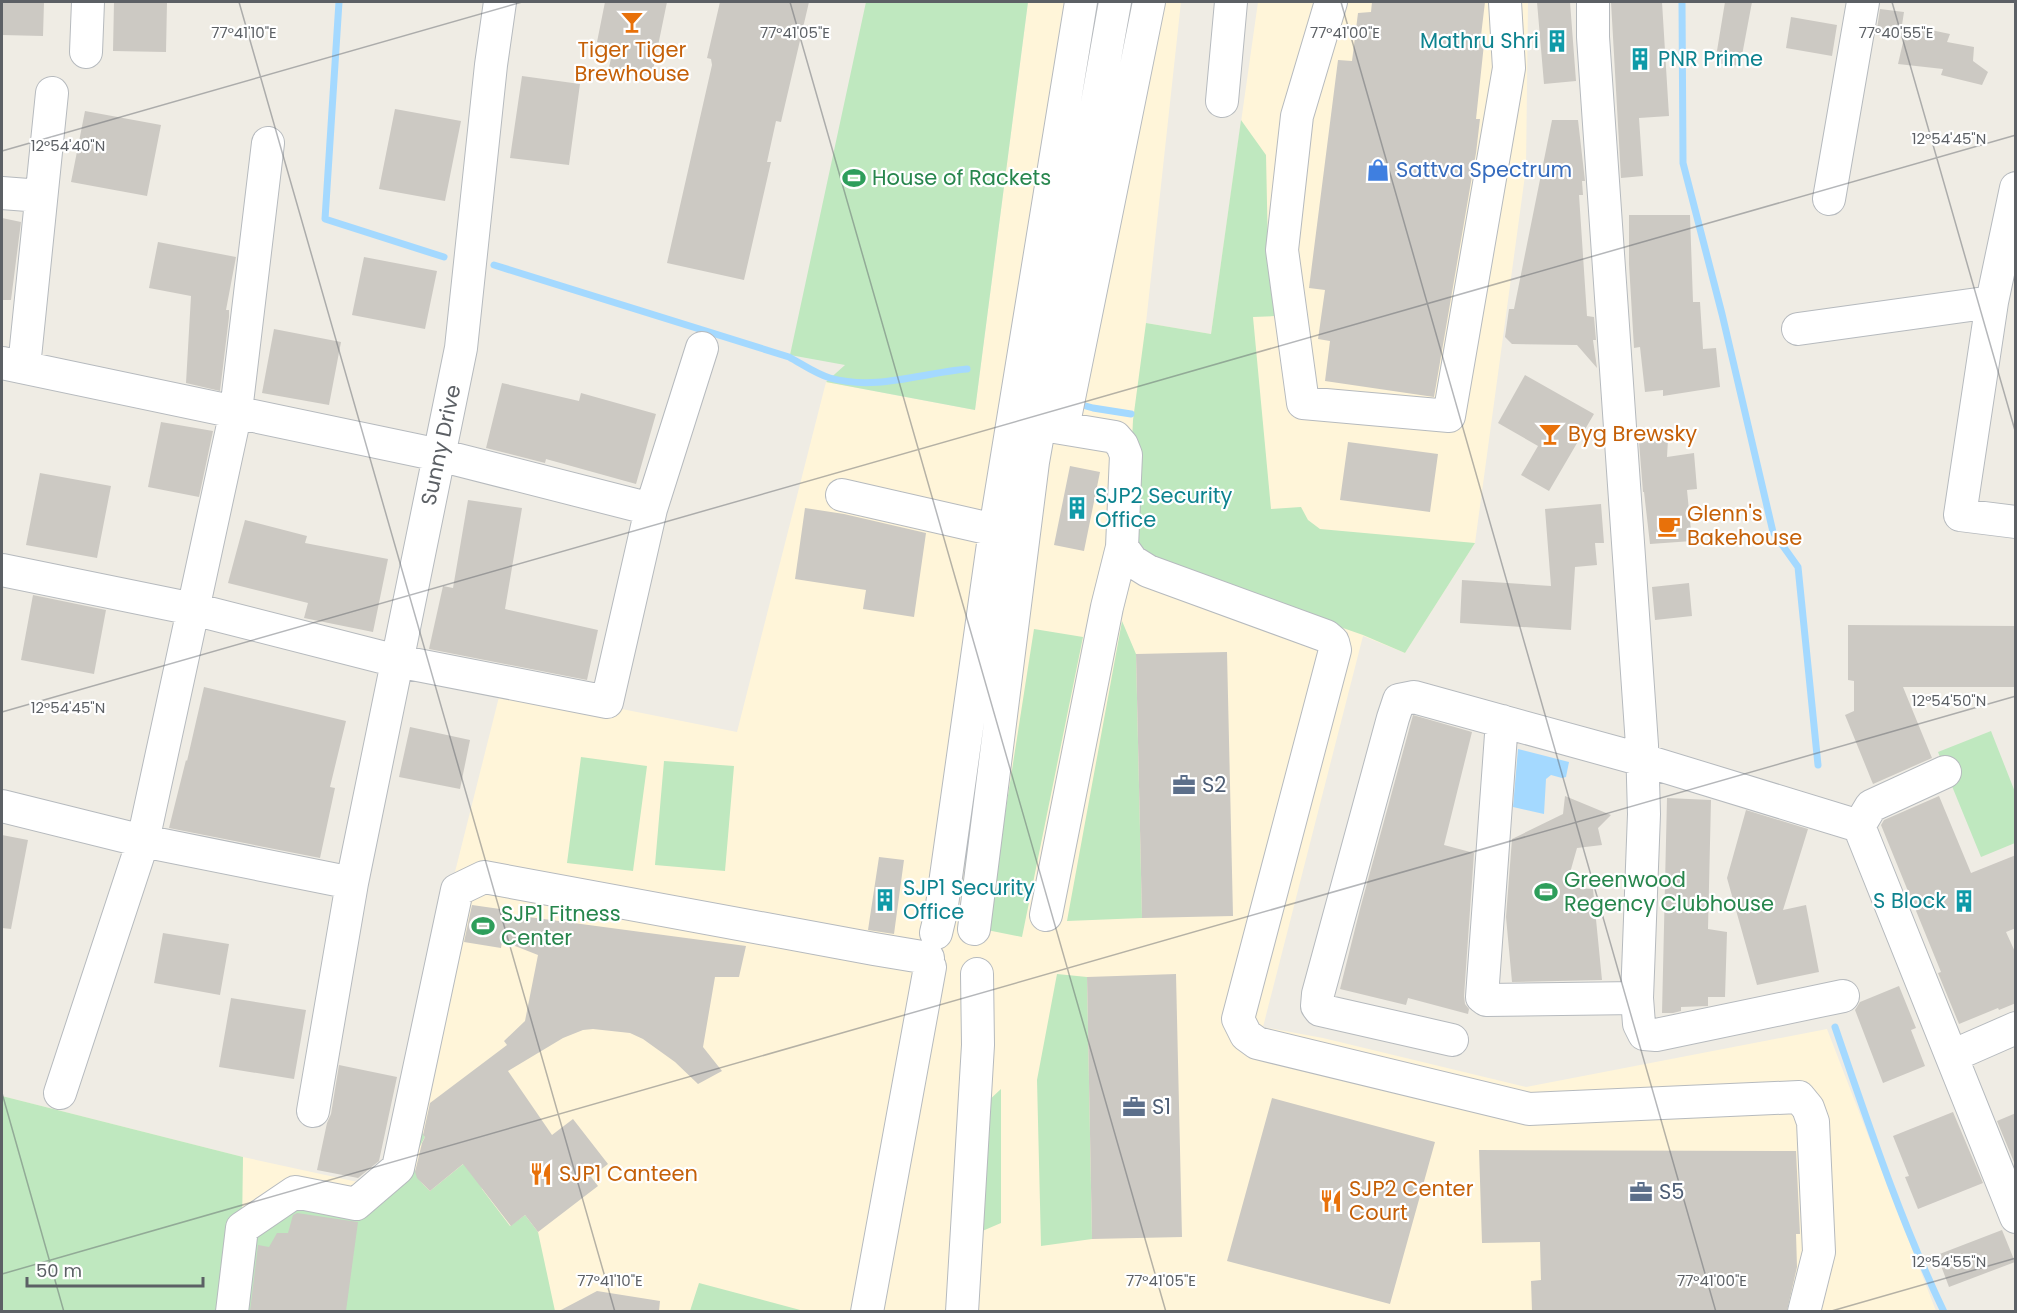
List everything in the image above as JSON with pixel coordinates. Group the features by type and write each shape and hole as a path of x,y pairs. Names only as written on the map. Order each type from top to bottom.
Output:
{"street":[{"path":"86,52 88,2"},
{"name":"Sunny Drive","path":"313,1111 352,883 461,348 491,65 500,2"},
{"path":"1039,424 1057,151 1081,2"},
{"path":"974,929 1033,462 1115,2"},
{"path":"867,1311 931,952 941,912 995,530 1039,424 1149,2"},
{"path":"1222,101 1231,2"},
{"path":"1331,2 1297,116 1282,250 1303,403 1449,416 1509,68 1505,2"},
{"path":"1593,2 1593,37 1643,752 1644,814 1636,998 1639,1024 1644,1034 1656,1035 1843,996"},
{"path":"1829,200 1863,2"},
{"path":"52,93 41,196 13,365 439,455 651,508"},
{"path":"60,1093 143,842 236,411 268,143"},
{"path":"1057,151 1087,161"},
{"path":"2016,188 1992,302 1960,515 2016,522"},
{"path":"2,193 41,196"},
{"path":"1798,329 1992,302"},
{"path":"2,570 193,609 397,661 607,702 651,508 702,348"},
{"path":"1039,424 1115,437 1122,445 1126,455 1122,547 1107,607 1046,915"},
{"path":"842,495 995,530"},
{"path":"1122,547 1132,561 1148,571 1326,636 1333,642 1335,650 1238,1019 1246,1035 1257,1043 1529,1109 1799,1097 1808,1108 1813,1122 1819,1252 1804,1311"},
{"path":"1452,1040 1320,1010 1317,1006 1318,994 1399,700 1414,697 1502,721 1643,752 1859,826 2013,1205"},
{"path":"1502,721 1482,997 1486,1000 1636,998"},
{"path":"1859,826 1871,806 1946,772"},
{"path":"2,806 143,842 352,883"},
{"path":"232,1311 242,1228 295,1192 356,1204 398,1168 457,890 484,877 874,950 931,952"},
{"path":"954,924 974,929 981,937 986,956 983,966 969,980 951,982 943,979 931,952 944,927 954,924"},
{"path":"962,1311 978,1045 977,974"},
{"path":"1952,1056 2016,1028"}],"shaded area":[{"path":"1028,2 1181,2 1146,323 1211,334 1258,2 1528,2 1526,168 1475,543 1405,653 1363,636 1263,1027 1323,1038 1526,1087 1827,1029 1936,1311 2,1311 2,1096 243,1157 376,1186 502,685 737,732 826,382 975,410"}],"green space":[{"path":"866,2 1028,2 975,410 826,382 845,365 790,355"},
{"path":"1241,120 1266,155 1268,251 1276,316 1253,317 1271,509 1301,507 1308,520 1320,529 1475,543 1405,653 1363,635 1234,590 1127,544 1133,420 1146,323 1211,334"},
{"path":"1122,621 1136,654 1142,918 1067,921"},
{"path":"1034,629 1083,637 1022,937 987,930"},
{"path":"1991,731 2015,792 2015,843 1981,857 1938,752"},
{"path":"581,757 647,766 633,871 567,863"},
{"path":"664,761 734,766 725,871 655,865"},
{"path":"1057,974 1087,977 1092,1239 1041,1246 1037,1080"},
{"path":"1001,1089 1001,1223 973,1235 987,1102"},
{"path":"2,1096 243,1157 242,1227 295,1192 356,1204 412,1117 425,1137 415,1159 416,1172 430,1191 473,1156 482,1189 510,1226 525,1215 538,1232 555,1311 2,1311"},
{"path":"699,1283 804,1311 690,1311"}],"water":[{"path":"1518,749 1569,762 1566,777 1551,775 1546,779 1544,814 1513,807"}],"building":[{"path":"2,2 44,2 43,36 2,35"},
{"path":"114,2 167,2 166,52 113,51"},
{"name":"Tiger Tiger Brewhouse","path":"605,2 667,2 652,75 609,67 614,46 597,42"},
{"path":"720,2 809,2 781,122 776,121 767,162 771,162 744,280 667,263 712,65 711,59 707,58"},
{"path":"1372,2 1485,2 1480,44 1484,44 1476,119 1480,119 1476,153 1434,397 1325,381 1330,341 1318,339 1325,290 1309,288 1338,60 1352,61 1358,13 1371,12"},
{"name":"Mathru Shri","path":"1537,2 1570,2 1576,81 1544,84"},
{"name":"PNR Prime","path":"1611,2 1662,2 1669,116 1639,118 1643,176 1621,178"},
{"path":"1725,2 1752,2 1740,66 1715,63"},
{"path":"1880,9 1904,12 1900,38 1876,35"},
{"path":"1791,17 1837,25 1832,56 1786,48"},
{"path":"1907,25 1950,34 1947,42 1974,47 1973,61 1988,72 1982,85 1941,75 1943,69 1898,64"},
{"path":"522,76 580,84 569,165 510,158"},
{"path":"395,109 461,121 445,201 379,189"},
{"path":"85,111 161,125 147,196 71,182"},
{"path":"1552,120 1578,120 1585,181 1582,181 1583,195 1579,195 1587,316 1594,317 1596,340 1593,340 1597,368 1577,345 1512,344 1505,337 1509,309 1514,309"},
{"path":"1629,215 1690,215 1693,302 1700,302 1703,349 1716,348 1720,387 1663,396 1663,390 1645,392 1640,347 1634,348 1629,264"},
{"path":"2,218 21,222 11,300 2,300"},
{"path":"158,242 236,257 226,310 229,310 229,317 220,391 186,383 191,296 149,288"},
{"path":"364,257 437,271 425,329 352,315"},
{"path":"274,329 341,342 329,405 262,393"},
{"name":"Byg Brewsky","path":"1525,375 1594,414 1549,491 1521,475 1538,446 1498,423"},
{"path":"502,383 579,401 581,393 656,414 636,484 546,459 545,463 486,448"},
{"path":"161,422 213,431 199,497 148,487"},
{"path":"1668,439 1667,457 1694,453 1697,489 1687,490 1692,541 1650,544 1639,442"},
{"path":"1348,442 1438,454 1430,512 1340,500"},
{"name":"SJP2 Security Office","path":"1070,466 1100,472 1084,551 1054,545"},
{"path":"40,473 111,486 97,558 26,545"},
{"path":"468,500 522,508 505,609 598,630 587,680 429,649 443,586 453,588"},
{"path":"1601,504 1604,543 1595,543 1597,565 1575,567 1571,630 1460,623 1462,580 1551,586 1545,509"},
{"path":"805,508 844,514 926,533 914,617 863,609 866,590 795,579"},
{"path":"245,520 307,536 305,543 388,559 373,632 304,618 308,603 228,583"},
{"path":"1689,583 1692,616 1655,620 1652,587"},
{"path":"33,595 106,610 94,674 21,660"},
{"path":"1848,625 2016,626 2016,687 1903,687 1932,758 1873,784 1845,715 1854,711 1854,681 1848,680"},
{"name":"S2","path":"1227,652 1233,916 1142,918 1136,654"},
{"path":"204,687 346,721 330,787 335,788 320,858 169,828"},
{"path":"1413,715 1472,732 1444,845 1474,853 1464,996 1465,1004 1469,1009 1468,1014 1408,998 1406,1005 1340,989"},
{"path":"410,727 470,740 460,789 399,777"},
{"name":"Greenwood Regency Clubhouse","path":"1565,796 1611,815 1598,828 1602,845 1577,848 1566,887 1593,889 1602,980 1512,982 1506,917 1512,839 1563,814"},
{"name":"S Block","path":"1939,796 1971,873 2016,855 2016,928 2006,932 2016,954 2016,1003 1959,1024 1938,973 1941,972 1881,825 1884,820"},
{"path":"1667,798 1711,800 1708,929 1727,932 1725,997 1708,997 1708,1006 1681,1007 1681,1011 1673,1013 1662,1013"},
{"path":"1746,810 1808,829 1783,910 1806,905 1819,972 1757,985 1727,878"},
{"path":"2,835 28,840 11,929 2,928"},
{"name":"SJP1 Security Office","path":"879,857 904,860 894,934 868,930"},
{"path":"472,905 507,910 506,914 746,946 739,977 715,977 703,1047 722,1071 698,1084 675,1062 643,1039 630,1033 593,1029 583,1030 563,1038 508,1071 552,1135 573,1119 608,1164 591,1177 598,1186 538,1232 525,1215 511,1226 463,1164 430,1191 417,1178 415,1172 425,1137 423,1135 430,1103 507,1045 504,1041 525,1021 538,955 502,941 501,948 464,942"},
{"path":"163,933 229,944 220,995 154,983"},
{"name":"S1","path":"1176,974 1182,1237 1092,1239 1087,977"},
{"path":"1899,986 1916,1028 1911,1030 1925,1066 1883,1083 1855,1010 1860,1002"},
{"path":"231,998 306,1010 294,1079 219,1067"},
{"path":"339,1065 397,1077 379,1161 358,1178 317,1170 331,1114"},
{"name":"SJP2 Center Court","path":"1272,1098 1435,1142 1390,1304 1227,1261"},
{"path":"1953,1112 1983,1183 1918,1209 1905,1177 1909,1176 1893,1136"},
{"path":"2016,1113 2016,1167 1997,1121"},
{"path":"1479,1150 1796,1151 1800,1234 1796,1234 1797,1267 1787,1311 1532,1311 1531,1281 1541,1280 1540,1242 1482,1243"},
{"path":"297,1213 358,1222 346,1311 250,1311 258,1245 269,1247 277,1233 288,1233 293,1215"},
{"path":"2002,1230 2015,1262 1949,1287 1937,1255"},
{"path":"597,1291 660,1301 659,1311 559,1311"}],"waterway":[{"path":"339,2 325,219 444,257"},
{"path":"1682,2 1683,163 1722,314 1773,532 1798,567 1818,765"},
{"path":"494,265 789,357 830,378 847,382 881,382 967,369"},
{"path":"1075,403 1131,414"},
{"path":"1835,1027 1899,1207 1944,1312"}],"place":[{"name":"Tiger Tiger Brewhouse","path":"632,22"},
{"name":"Mathru Shri","path":"1557,41"},
{"name":"PNR Prime","path":"1640,59"},
{"name":"Sattva Spectrum","path":"1378,170"},
{"name":"House of Rackets","path":"854,178"},
{"name":"Byg Brewsky","path":"1550,434"},
{"name":"SJP2 Security Office","path":"1077,508"},
{"name":"Glenn's Bakehouse","path":"1669,526"},
{"name":"S2","path":"1184,785"},
{"name":"Greenwood Regency Clubhouse","path":"1546,892"},
{"name":"SJP1 Security Office","path":"885,900"},
{"name":"S Block","path":"1964,901"},
{"name":"SJP1 Fitness Center","path":"483,926"},
{"name":"S1","path":"1134,1107"},
{"name":"SJP1 Canteen","path":"541,1174"},
{"name":"S5","path":"1641,1192"},
{"name":"SJP2 Center Court","path":"1331,1201"}]}
